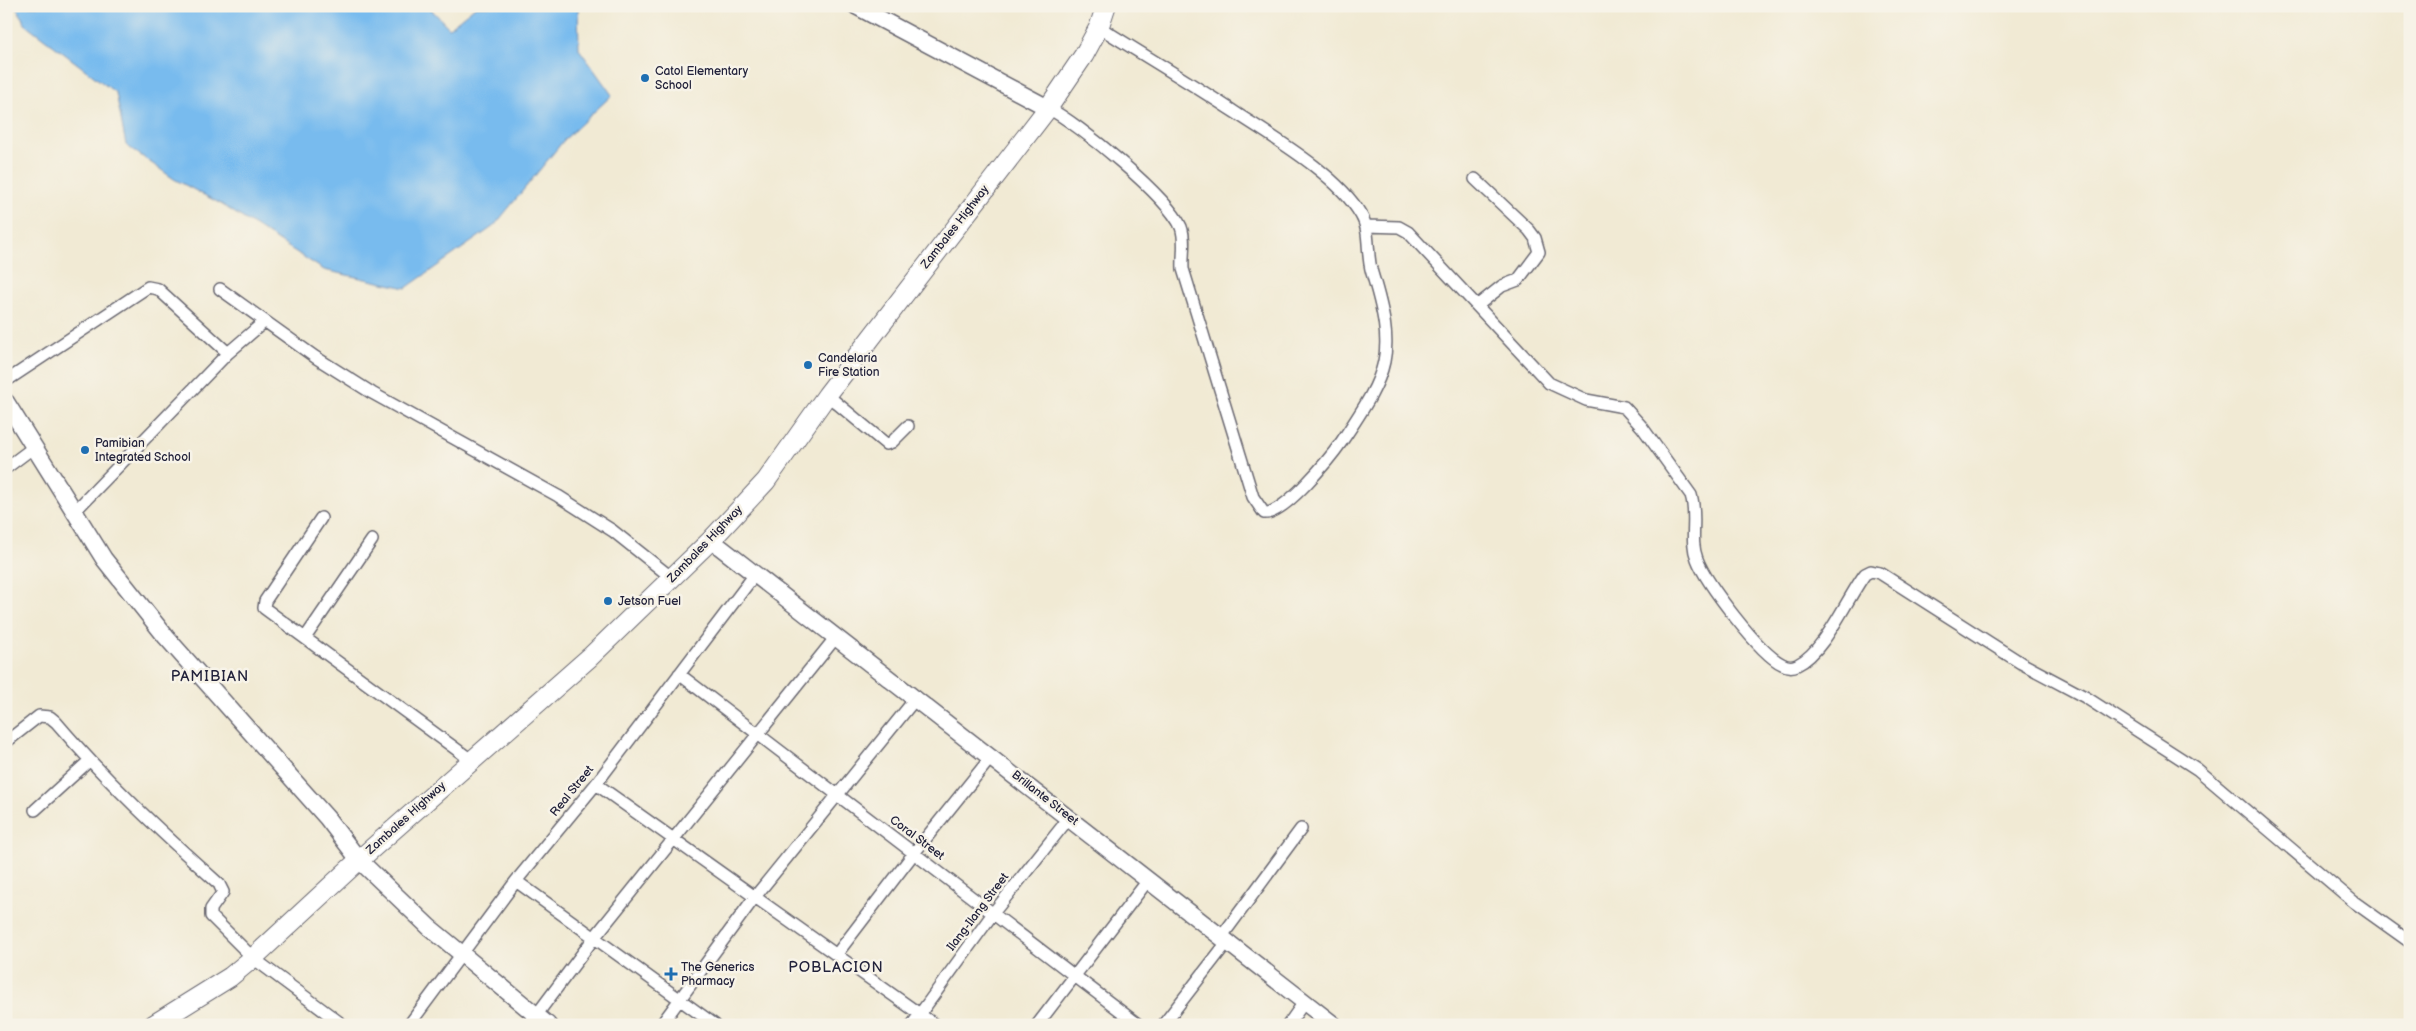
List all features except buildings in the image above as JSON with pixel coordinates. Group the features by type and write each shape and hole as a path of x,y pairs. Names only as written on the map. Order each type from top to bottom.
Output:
{"main road":[{"name":"Zambales Highway","path":"152,1025 223,981 254,958 471,760 590,657 711,540 766,481 827,394 1048,108 1084,56 1099,27 1106,6"}],"street":[{"path":"856,6 1066,117 1143,183 1172,214 1180,227 1183,237 1183,269 1253,497 1264,513 1272,513 1279,509 1307,482 1338,446 1372,395 1383,370 1387,352 1387,336 1370,268 1366,226 1359,212 1346,195 1299,154 1188,81 1156,64 1099,27"},
{"path":"1475,179 1529,230 1535,238 1539,252 1518,280 1502,286 1478,305"},
{"path":"1366,226 1399,228 1408,232 1550,383 1586,400 1624,407 1632,415 1691,495 1695,508 1693,542 1696,557 1704,575 1753,638 1782,664 1790,666 1807,658 1836,622 1865,574 1871,571 1880,573 2013,658 2085,697 2197,769 2354,902 2410,942"},
{"path":"6,381 148,287 158,289 228,353"},
{"path":"220,289 264,322 372,393 558,496 613,531 672,578"},
{"path":"75,511 228,353 264,322"},
{"path":"827,394 886,444 892,442 908,426"},
{"path":"6,402 104,559 128,592 327,818 360,860 422,921 538,1022 594,938 836,637"},
{"path":"6,468 34,447"},
{"path":"321,518 264,605 267,612 471,760"},
{"path":"305,638 372,540"},
{"name":"Brillante Street","path":"711,540 992,756 1334,1025"},
{"name":"Real Street","path":"408,1025 516,881 596,784 756,573"},
{"name":"Coral Street","path":"679,674 994,912 1139,1025"},
{"path":"661,1025 754,898 916,698"},
{"path":"6,742 32,721 44,716 56,722 89,761 155,828 219,884 224,892 211,910 211,916 254,958 343,1025"},
{"path":"836,955 914,853 992,756"},
{"path":"35,810 89,761"},
{"path":"596,784 935,1025"},
{"name":"Ilang-Ilang Street","path":"912,1025 994,912 1070,818"},
{"path":"1163,1025 1301,829"},
{"path":"1037,1025 1149,879"},
{"path":"516,881 715,1025"},
{"path":"1288,1025 1305,1001"}],"water":[{"path":"16,6 428,6 449,28 476,6 578,6 579,49 612,95 564,140 494,226 406,288 324,270 221,204 174,179 126,145 116,93 25,24"}],"place":[{"name":"Catol Elementary School","path":"645,78"},
{"name":"Candelaria Fire Station","path":"808,365"},
{"name":"Pamibian Integrated School","path":"85,450"},
{"name":"Jetson Fuel","path":"608,601"},
{"name":"The Generics Pharmacy","path":"671,974"}],"district":[{"name":"PAMIBIAN","path":"210,676"},
{"name":"POBLACION","path":"836,967"}]}
